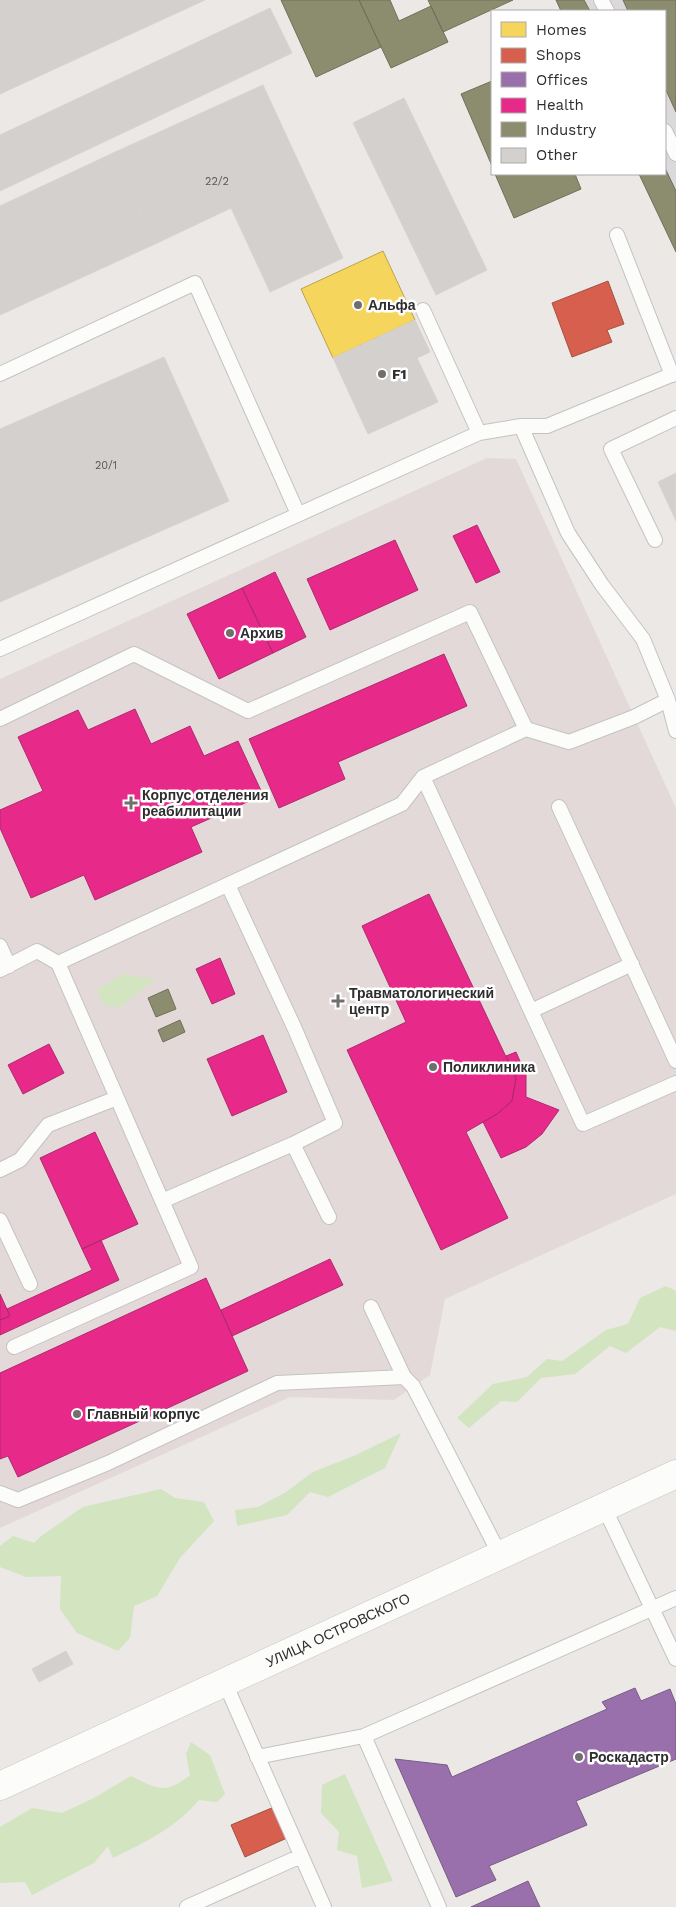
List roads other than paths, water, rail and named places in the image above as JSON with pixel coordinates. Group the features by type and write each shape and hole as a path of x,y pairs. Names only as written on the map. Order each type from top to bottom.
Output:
{"main road":[{"name":"УЛИЦА ОСТРОВСКОГО","path":"0,1786 676,1474"}],"lane":[{"path":"666,133 676,154"},
{"path":"0,649 479,433 521,426 547,426 674,374 617,235"},
{"path":"0,374 196,282 298,514"},
{"path":"423,310 479,433"},
{"path":"655,540 611,449 676,418"},
{"path":"521,426 568,533 602,585 643,639 668,700 676,731"},
{"path":"0,719 134,654 248,711 470,612 526,729"},
{"path":"58,963 402,804 423,777 526,729 569,742 634,717 668,700"},
{"path":"423,777 583,1124 676,1083"},
{"path":"559,807 676,1061"},
{"path":"162,1201 293,1144 336,1123 228,885"},
{"path":"0,946 5,968 37,951 58,963 191,1267 14,1347"},
{"path":"531,1011 632,964"},
{"path":"0,1170 20,1160 48,1125 117,1098"},
{"path":"293,1144 329,1217"},
{"path":"0,1220 30,1284"},
{"path":"371,1307 404,1377 412,1386 424,1407 500,1555"},
{"path":"0,1493 18,1500 108,1463 277,1383 404,1377"},
{"path":"604,1507 676,1659"},
{"path":"257,1757 364,1736 653,1610 676,1598"},
{"path":"225,1683 324,1907"},
{"path":"364,1736 440,1907"},
{"path":"187,1907 301,1856"}],"place":[{"name":"Альфа","path":"358,305"},
{"name":"F1","path":"382,374"},
{"name":"Архив","path":"230,633"},
{"name":"Корпус отделения реабилитации","path":"131,803"},
{"name":"Травматологический центр","path":"338,1001"},
{"name":"Поликлиника","path":"433,1067"},
{"name":"Главный корпус","path":"77,1414"},
{"name":"Роскадастр","path":"579,1757"}]}
